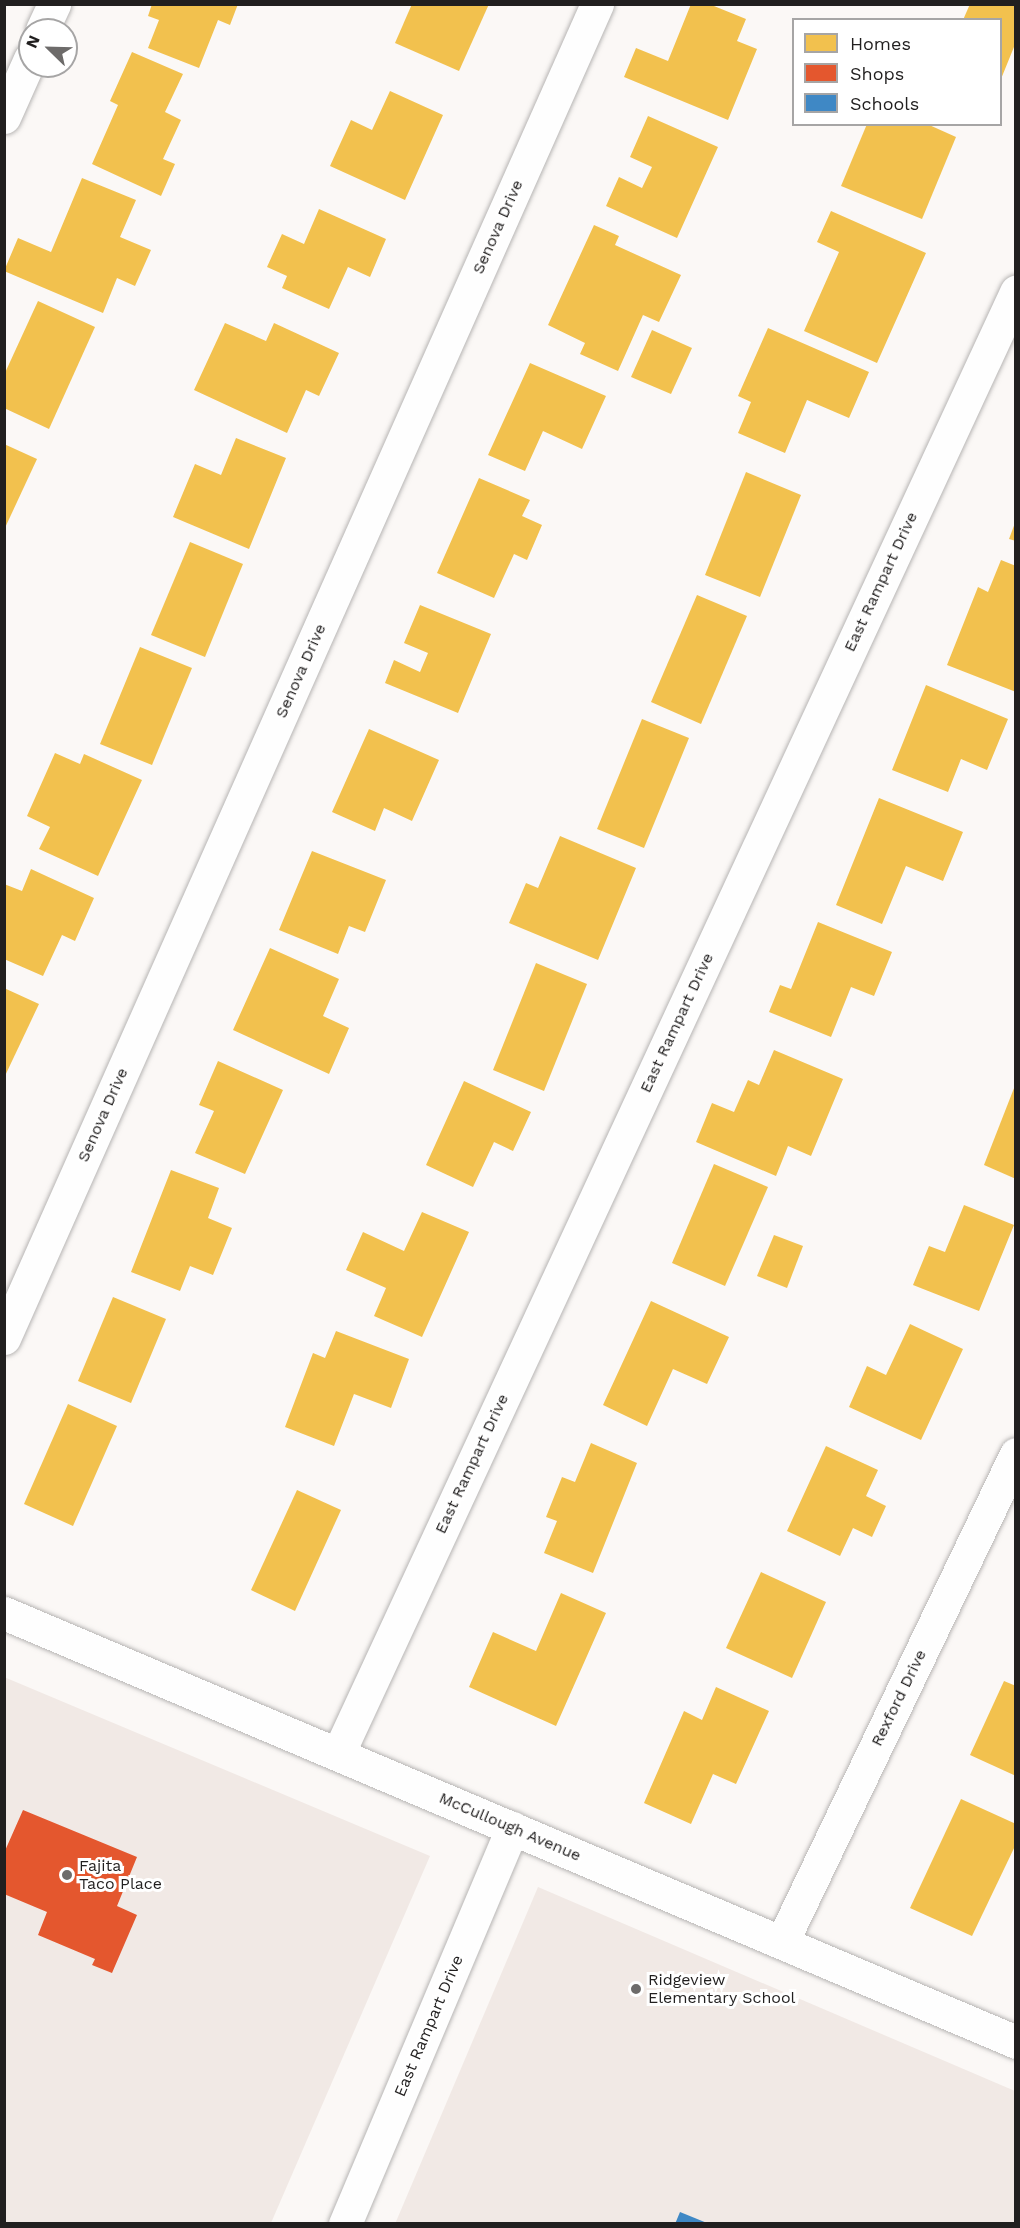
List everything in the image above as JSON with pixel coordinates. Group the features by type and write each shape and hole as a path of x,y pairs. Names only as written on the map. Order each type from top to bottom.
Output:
{"street":[{"path":"48,18 54,4"},
{"name":"Senova Drive","path":"4,1338 597,4"},
{"path":"4,117 21,78"},
{"name":"East Rampart Drive","path":"338,1754 1016,292"},
{"name":"Rexford Drive","path":"782,1942 1016,1455"},
{"name":"McCullough Avenue","path":"4,1613 1016,2042"},
{"name":"East Rampart Drive","path":"345,2223 512,1828"}],"shaded area":[{"path":"4,1677 430,1856 271,2223 5,2223"},
{"name":"Ridgeview Elementary School","path":"538,1887 1015,2091 1015,2223 395,2224"}],"building: Homes":[{"path":"152,4 238,4 230,25 218,20 199,68 148,48 159,20 148,16"},
{"path":"412,4 489,4 459,71 395,43"},
{"path":"691,4 709,4 746,19 737,41 757,49 728,120 624,77 636,48 668,61"},
{"path":"970,4 1016,4 1016,42 1002,77 1002,18 964,18"},
{"path":"132,52 183,74 165,112 181,120 163,159 175,164 161,196 92,164 118,105 110,101"},
{"path":"390,91 443,115 405,200 330,166 351,120 372,130"},
{"path":"648,116 718,147 677,238 606,206 619,177 642,188 652,167 630,157"},
{"path":"866,126 931,126 956,137 922,219 841,186"},
{"path":"82,178 136,200 120,237 151,250 135,286 117,278 103,313 4,271 18,238 51,252"},
{"path":"319,209 386,239 370,277 348,267 329,309 282,288 287,276 267,267 282,234 304,244"},
{"path":"831,211 926,253 877,363 804,331 839,252 817,242"},
{"path":"594,225 619,236 615,245 681,275 659,322 643,315 618,371 580,354 585,343 548,325"},
{"path":"38,301 95,327 49,429 4,408 4,375"},
{"path":"225,323 266,341 274,323 339,353 319,396 306,390 287,433 194,390"},
{"path":"768,328 869,372 849,418 807,400 785,453 738,433 751,402 738,396"},
{"path":"652,330 692,348 671,394 631,377"},
{"path":"530,363 606,396 582,449 543,431 525,471 488,455"},
{"path":"236,438 286,458 249,549 173,517 195,464 221,475"},
{"path":"4,444 37,459 4,530"},
{"path":"746,472 801,495 760,597 705,575"},
{"path":"479,478 530,500 522,516 542,525 527,560 514,554 494,598 437,573"},
{"path":"1016,523 1016,541 1009,539"},
{"path":"190,542 243,564 205,657 151,635"},
{"path":"1001,560 1016,566 1016,692 947,665 978,587 988,592"},
{"path":"697,595 747,616 701,724 651,702"},
{"path":"420,605 491,634 458,713 385,683 394,660 420,672 428,653 404,643"},
{"path":"140,647 192,668 152,765 100,744"},
{"path":"926,685 1008,719 987,770 961,759 948,792 892,770"},
{"path":"642,719 689,738 644,848 597,829"},
{"path":"369,729 439,760 412,821 384,808 375,831 332,812"},
{"path":"55,753 80,764 84,754 142,780 98,876 39,849 50,827 27,816"},
{"path":"879,798 963,832 943,881 906,866 882,924 836,905"},
{"path":"560,836 636,868 598,960 509,923 526,883 538,888"},
{"path":"312,851 386,880 365,932 349,926 338,954 279,930"},
{"path":"31,869 94,898 75,941 62,935 43,976 4,959 4,884 22,891"},
{"path":"818,922 892,952 874,996 851,987 831,1037 769,1012 780,985 791,989"},
{"path":"270,948 339,979 323,1016 349,1028 329,1074 233,1030"},
{"path":"536,963 587,984 544,1091 493,1070"},
{"path":"4,988 39,1004 4,1078"},
{"path":"774,1050 843,1079 811,1156 788,1146 776,1176 696,1142 712,1103 734,1112 748,1080 759,1085"},
{"path":"218,1061 283,1090 245,1174 195,1153 214,1111 199,1105"},
{"path":"464,1081 531,1112 513,1151 494,1142 473,1187 426,1165"},
{"path":"1016,1083 1016,1179 984,1165"},
{"path":"714,1164 768,1187 725,1286 672,1263"},
{"path":"171,1170 219,1188 208,1218 232,1228 213,1275 190,1266 180,1291 131,1272"},
{"path":"964,1205 1014,1225 979,1311 913,1285 929,1246 945,1252"},
{"path":"422,1212 469,1232 422,1337 374,1316 386,1288 346,1270 363,1232 404,1251"},
{"path":"774,1235 803,1246 787,1288 757,1276"},
{"path":"113,1297 166,1319 131,1403 78,1381"},
{"path":"651,1301 729,1337 707,1384 673,1369 647,1426 603,1405"},
{"path":"910,1324 963,1349 921,1440 849,1407 867,1366 886,1375"},
{"path":"336,1331 409,1359 391,1408 354,1394 334,1446 285,1427 313,1353 325,1358"},
{"path":"68,1404 117,1426 73,1526 24,1504"},
{"path":"591,1443 637,1463 593,1573 544,1553 557,1521 546,1517 562,1477 575,1482"},
{"path":"826,1446 878,1470 866,1496 886,1506 872,1537 853,1528 840,1556 787,1531"},
{"path":"297,1490 341,1510 295,1611 251,1590"},
{"path":"761,1572 826,1602 792,1678 726,1648"},
{"path":"561,1593 606,1613 556,1726 469,1687 493,1632 536,1651"},
{"path":"1004,1681 1016,1686 1016,1776 970,1755"},
{"path":"716,1687 769,1711 736,1784 713,1774 691,1824 644,1803 684,1711 702,1720"},
{"path":"961,1799 1016,1824 1016,1844 972,1936 910,1908"}],"building: Shops":[{"name":"Fajita Taco Place","path":"23,1810 137,1857 117,1906 137,1915 112,1973 92,1965 95,1959 38,1935 47,1912 4,1894 4,1853"}],"building: Schools":[{"path":"680,2212 707,2223 707,2224 675,2224"}],"place":[{"name":"Fajita Taco Place","path":"67,1875"},
{"name":"Ridgeview Elementary School","path":"636,1989"}]}
